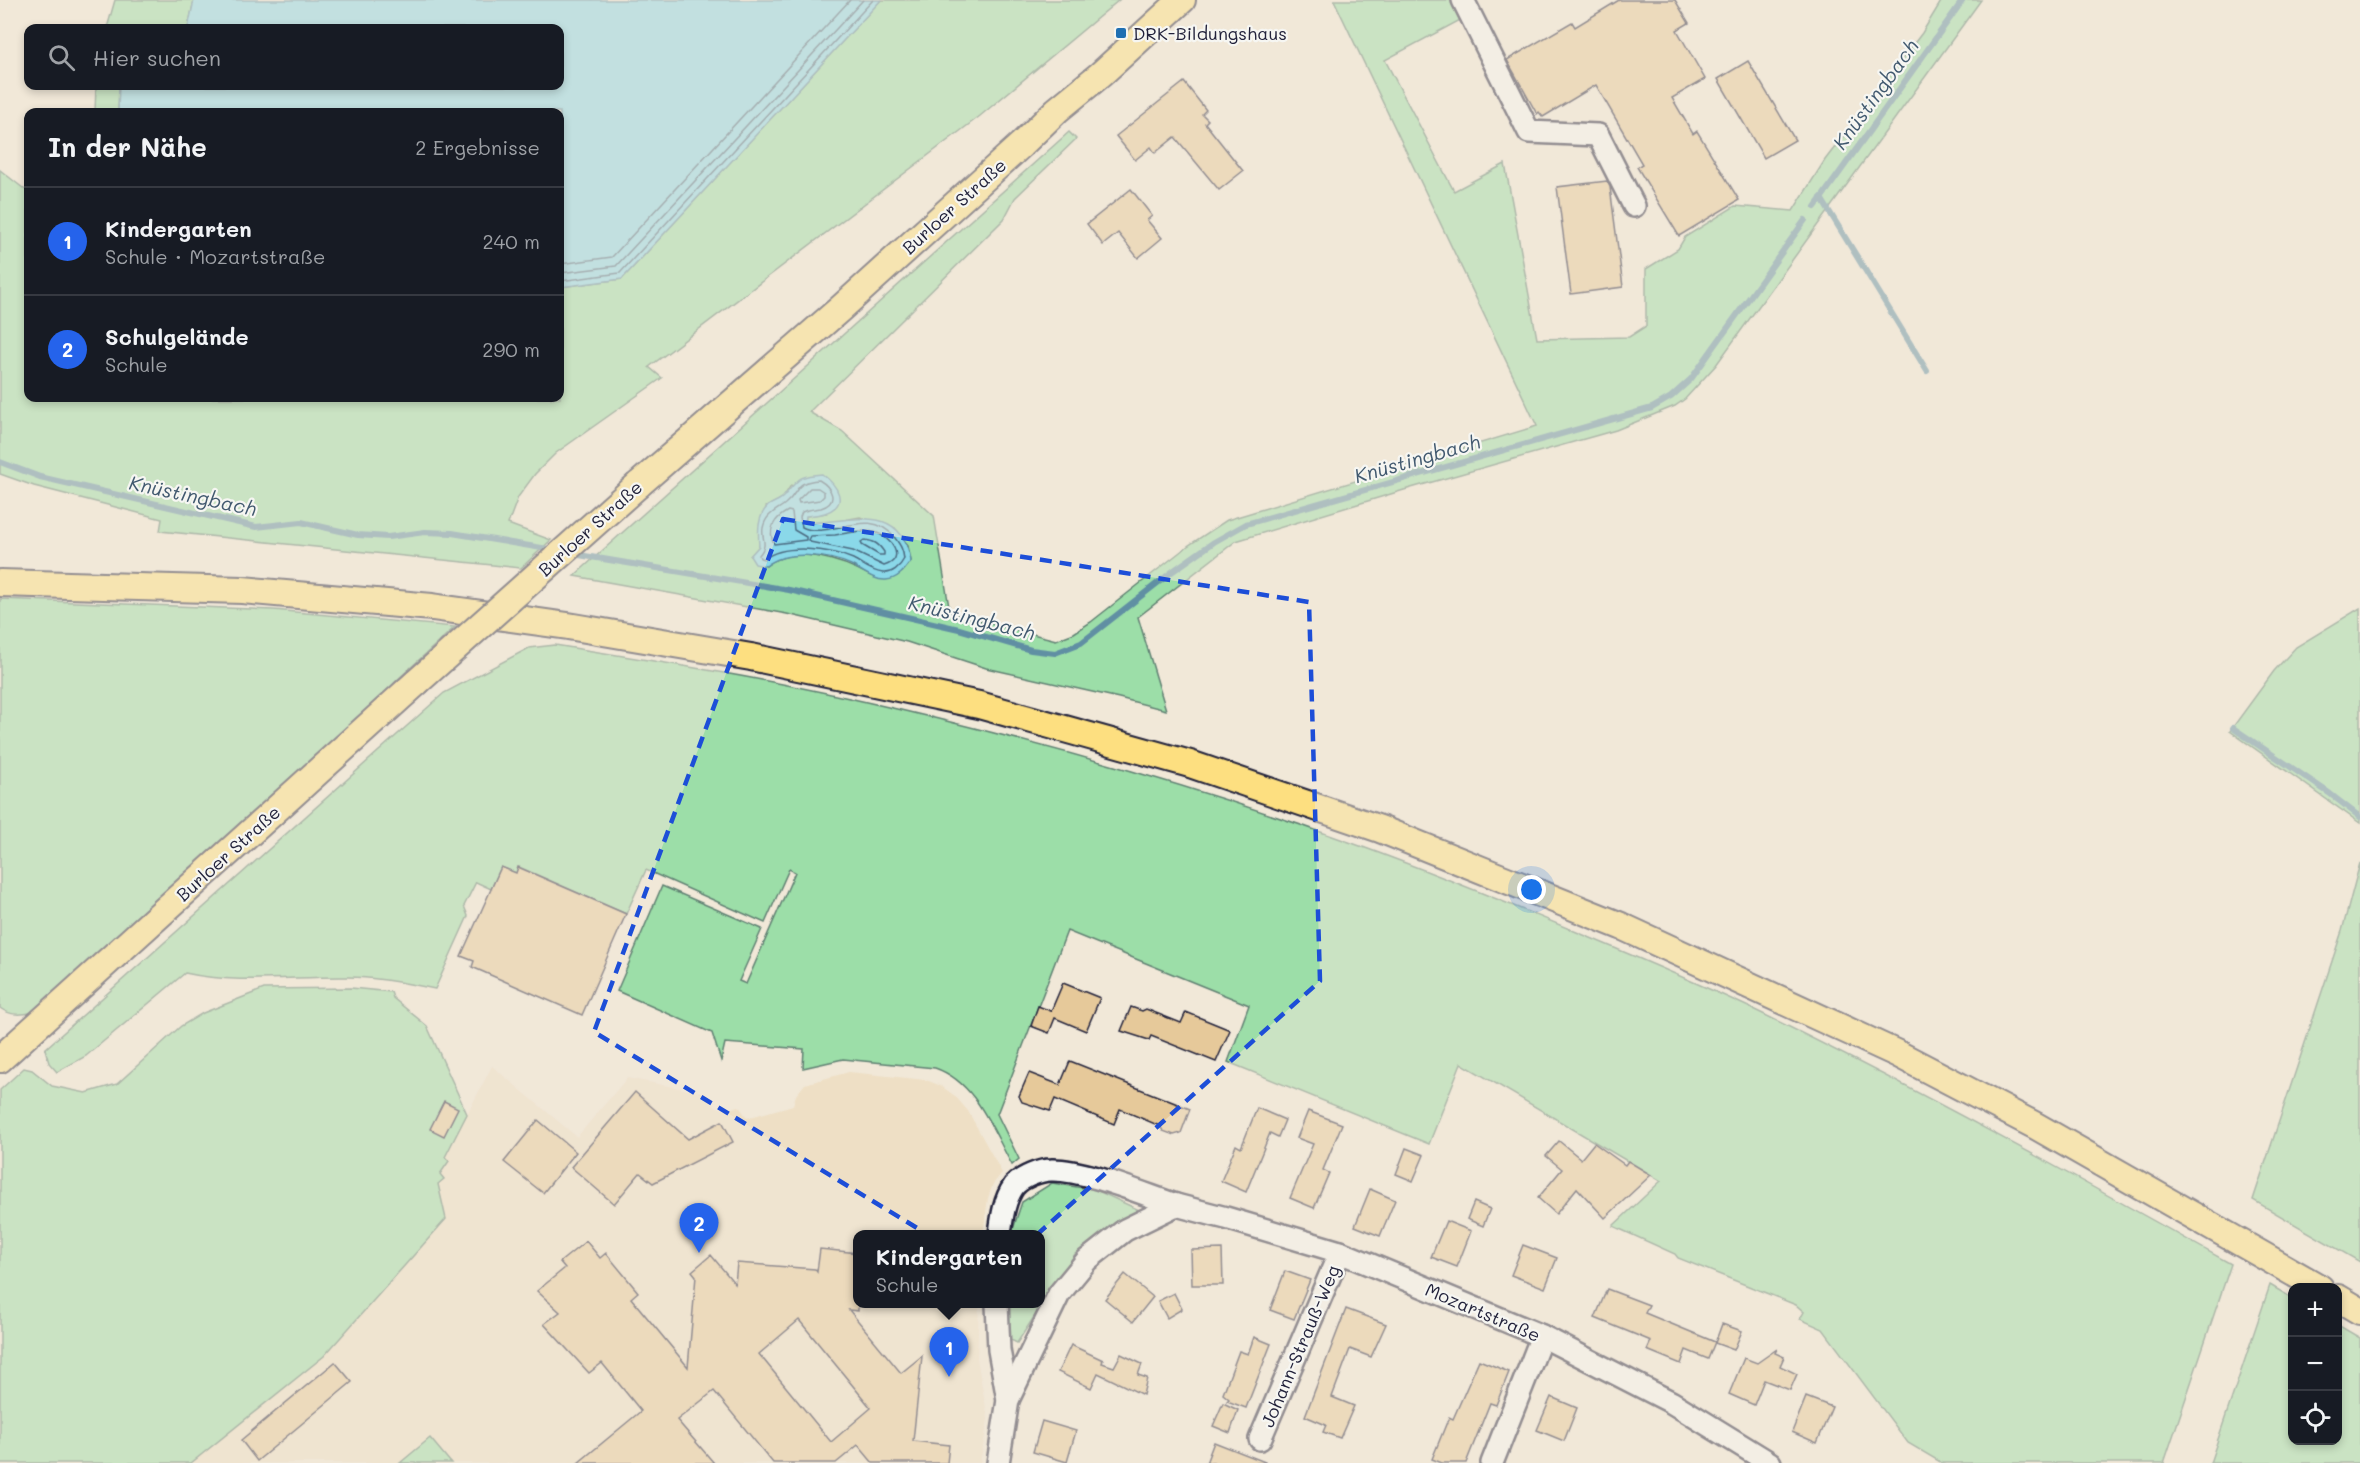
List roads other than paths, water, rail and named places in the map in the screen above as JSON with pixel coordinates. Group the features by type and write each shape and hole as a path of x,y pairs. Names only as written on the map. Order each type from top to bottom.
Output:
{"main road":[{"name":"Burloer Straße","path":"0,1059 417,682 840,309 1057,110 1101,74 1182,0"},
{"path":"0,583 242,590 432,607 568,626 751,657 979,705 1190,764 1380,829 1599,917 1898,1053 2036,1126 2313,1283"},
{"path":"2342,1301 2360,1311"}],"street":[{"path":"1463,0 1528,132 1598,135 1634,206"},
{"name":"Mozartstraße","path":"1001,1230 1008,1196 1016,1184 1036,1172 1051,1170 1100,1180 1176,1205 1340,1252 1542,1336 1671,1402 1770,1463"},
{"path":"998,1463 1008,1400 1059,1294 1086,1260 1125,1230 1176,1205"},
{"name":"Johann-Strauß-Weg","path":"1260,1439 1340,1252"},
{"path":"997,1308 999,1350 1008,1400"},
{"path":"1492,1463 1542,1336"}],"water":[{"path":"194,0 881,0 622,279 564,286 564,108 118,108 119,90 564,90 564,24 189,24"},
{"path":"822,474 836,488 839,499 837,505 825,513 806,516 805,523 855,519 884,522 896,529 905,542 911,561 898,576 882,580 842,561 820,556 785,557 766,566 755,564 750,556 759,546 759,525 764,510 782,498 799,479"}],"waterway":[{"name":"Knüstingbach","path":"1815,207 1963,0"},
{"path":"1821,198 1927,371"},
{"name":"Knüstingbach","path":"573,554 789,590 959,629 1031,650 1055,653 1081,643 1173,571 1214,542 1246,524 1652,408 1671,397 1691,379 1805,220"},
{"name":"Knüstingbach","path":"0,462 40,477 256,527 301,522 358,535 388,537 425,532 452,533 554,550"},
{"path":"2233,728 2329,793 2360,817"}],"place":[{"name":"DRK-Bildungshaus","path":"1121,33"},
{"name":"Schulgelände","path":"699,1253"},
{"name":"Kindergarten","path":"949,1377"}]}
